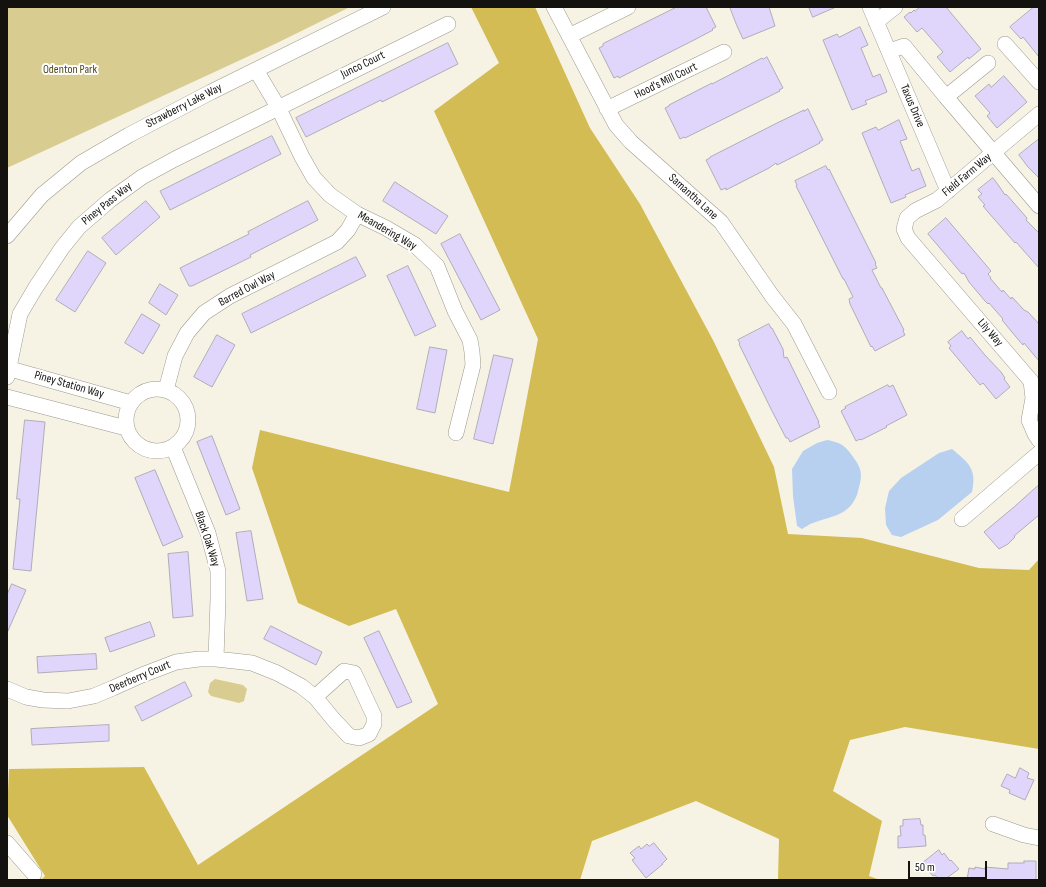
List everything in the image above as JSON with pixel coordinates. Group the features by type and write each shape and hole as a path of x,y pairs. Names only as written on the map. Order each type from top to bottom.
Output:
{"street":[{"name":"Strawberry Lake Way","path":"7,236 42,195 81,163 129,135 211,92 383,7"},
{"name":"Samantha Lane","path":"554,7 616,125 631,142 721,222 772,296 794,324 829,392"},
{"path":"569,36 628,7"},
{"name":"Taxus Drive","path":"870,7 948,191"},
{"path":"876,22 894,7"},
{"name":"Junco Court","path":"278,107 448,24"},
{"path":"1005,44 1038,79"},
{"path":"889,51 904,46 1039,206"},
{"name":"Hood's Mill Court","path":"607,109 724,52"},
{"path":"946,97 988,63"},
{"name":"Meandering Way","path":"256,70 278,107 302,157 314,178 330,195 357,214 386,228 415,245 437,266 470,340 472,352 473,364 456,433"},
{"name":"Piney Pass Way","path":"8,371 20,314 57,254 79,227 110,200 142,177 278,107"},
{"name":"Field Farm Way","path":"908,238 904,229 907,218 915,211 937,200 1039,114"},
{"name":"Barred Owl Way","path":"166,390 175,356 187,333 204,313 230,296 338,242 348,230 357,214"},
{"name":"Lily Way","path":"908,238 1031,380 1033,398 1029,420 1039,440"},
{"name":"Piney Station Way","path":"8,371 130,403"},
{"path":"155,388 166,390 175,394 186,407 188,428 184,437 173,447 162,451 144,449 137,444 126,428 126,415 130,403 134,398 143,392 155,388"},
{"path":"7,397 126,428"},
{"name":"Black Oak Way","path":"173,447 208,533 218,571 216,659"},
{"path":"962,518 1039,453"},
{"name":"Deerberry Court","path":"9,694 43,700 68,701 94,696 176,662 199,659 216,659 252,663 277,673 301,686 315,697"},
{"path":"993,824 1024,836 1039,838"},
{"path":"7,843 34,874"}],"green space":[{"name":"Odenton Park","path":"7,7 350,7 275,44 7,168"},
{"path":"215,679 243,685 247,689 244,701 239,703 211,696 208,692 210,683"}],"shaded area":[{"path":"471,7 535,7 590,128 640,204 714,342 774,467 788,534 862,538 979,568 1029,570 1039,559 1039,749 905,727 850,740 833,791 882,821 869,876 880,880 778,880 779,839 696,801 592,841 580,880 41,880 45,876 7,815 9,769 144,767 198,865 438,704 396,609 349,626 298,603 252,468 260,430 509,492 538,339 434,111 499,63"}],"water":[{"path":"827,440 844,447 858,464 861,477 856,498 852,505 837,515 812,523 802,529 797,526 793,496 792,469 803,451 817,443"},
{"path":"952,449 963,458 970,467 973,478 972,492 938,520 901,537 892,535 886,525 885,508 889,491 901,478 939,453"}],"building":[{"path":"677,7 706,7 716,27 696,39 619,78 618,76 614,78 599,48 603,46 603,44"},
{"path":"730,7 769,7 775,26 743,39"},
{"path":"809,7 836,7 813,17"},
{"path":"920,7 946,7 981,49 969,59 968,57 950,72 937,57 943,52 922,28 917,32 904,17"},
{"path":"1034,7 1039,7 1039,57 1023,37 1021,39 1010,27"},
{"path":"860,27 868,45 861,48 873,77 880,74 887,92 865,101 867,104 852,110 823,40 837,34 839,37"},
{"path":"448,43 458,64 382,102 381,100 306,137 296,118"},
{"path":"767,57 783,88 779,90 780,91 685,138 680,139 665,108 762,58"},
{"path":"1004,76 1027,102 997,128 987,116 990,113 975,96 989,84 991,87"},
{"path":"808,109 823,140 819,142 820,143 777,165 776,163 726,190 726,188 721,190 706,160 777,123"},
{"path":"899,120 907,139 900,141 912,171 919,168 926,186 891,203 862,133 876,127 878,130"},
{"path":"272,136 281,154 170,210 160,191"},
{"path":"1039,139 1039,178 1019,155"},
{"path":"826,166 828,170 829,169 876,263 877,268 872,270 904,330 905,335 875,351 872,346 871,347 850,304 849,299 853,297 796,186 795,181"},
{"path":"993,178 1005,195 1006,194 1027,218 1026,220 1039,233 1039,268 988,212 983,206 985,205 978,197 982,194 978,190"},
{"path":"395,182 448,216 436,234 383,201"},
{"path":"146,201 160,217 116,255 102,238"},
{"path":"308,201 318,220 250,255 251,257 192,286 189,286 180,268 249,234 248,232"},
{"path":"946,218 991,271 988,274 990,278 1002,292 1003,290 1011,299 1012,297 1039,324 1039,361 1024,343 1023,345 1016,337 1002,320 1003,319 969,282 964,273 962,274 928,234"},
{"path":"460,234 500,310 481,320 441,244"},
{"path":"88,251 106,263 75,312 56,300"},
{"path":"356,257 366,276 251,333 242,314"},
{"path":"408,266 436,326 415,336 387,276"},
{"path":"160,284 178,295 166,315 149,303"},
{"path":"142,314 160,325 143,354 125,343"},
{"path":"769,324 783,349 784,358 787,357 819,422 820,427 790,442 788,438 786,438 771,409 738,340"},
{"path":"962,331 968,339 970,337 1001,372 1010,387 996,399 983,383 980,385 949,348 951,346 948,342"},
{"path":"217,335 235,345 212,387 194,377"},
{"path":"430,347 447,350 435,413 417,409"},
{"path":"494,355 513,359 493,444 474,439"},
{"path":"888,385 889,387 893,385 907,415 886,426 887,427 856,441 841,411 846,408 845,407"},
{"path":"25,420 45,422 31,571 13,569 20,499 17,499"},
{"path":"212,436 240,509 226,515 197,442"},
{"path":"155,470 183,537 163,546 135,478"},
{"path":"1039,485 1039,515 1014,536 1015,537 1008,544 999,549 984,532"},
{"path":"251,531 263,599 247,601 236,533"},
{"path":"188,552 193,616 173,618 168,554"},
{"path":"12,584 26,590 7,633 7,595"},
{"path":"150,622 155,636 110,652 105,638"},
{"path":"271,626 322,652 316,665 264,639"},
{"path":"379,631 412,702 397,708 364,638"},
{"path":"96,654 97,669 38,673 37,657"},
{"path":"185,682 192,696 142,721 135,707"},
{"path":"109,725 109,741 32,745 31,729"},
{"path":"1020,768 1029,773 1027,778 1034,780 1025,800 1009,793 1010,790 1001,786 1007,774 1015,778"},
{"path":"920,819 921,825 923,825 923,835 925,835 926,846 898,848 898,836 901,836 900,826 903,826 903,820"},
{"path":"654,843 667,859 646,878 632,860 635,858 630,853 639,846 641,849 647,844 649,846"},
{"path":"939,850 942,855 944,853 959,869 944,880 939,880 935,875 933,876 926,868 928,866 924,862"},
{"path":"1024,861 1036,861 1036,880 967,880 969,868 975,869 975,867 985,869 985,867 1008,869 1008,863 1024,863"}]}
